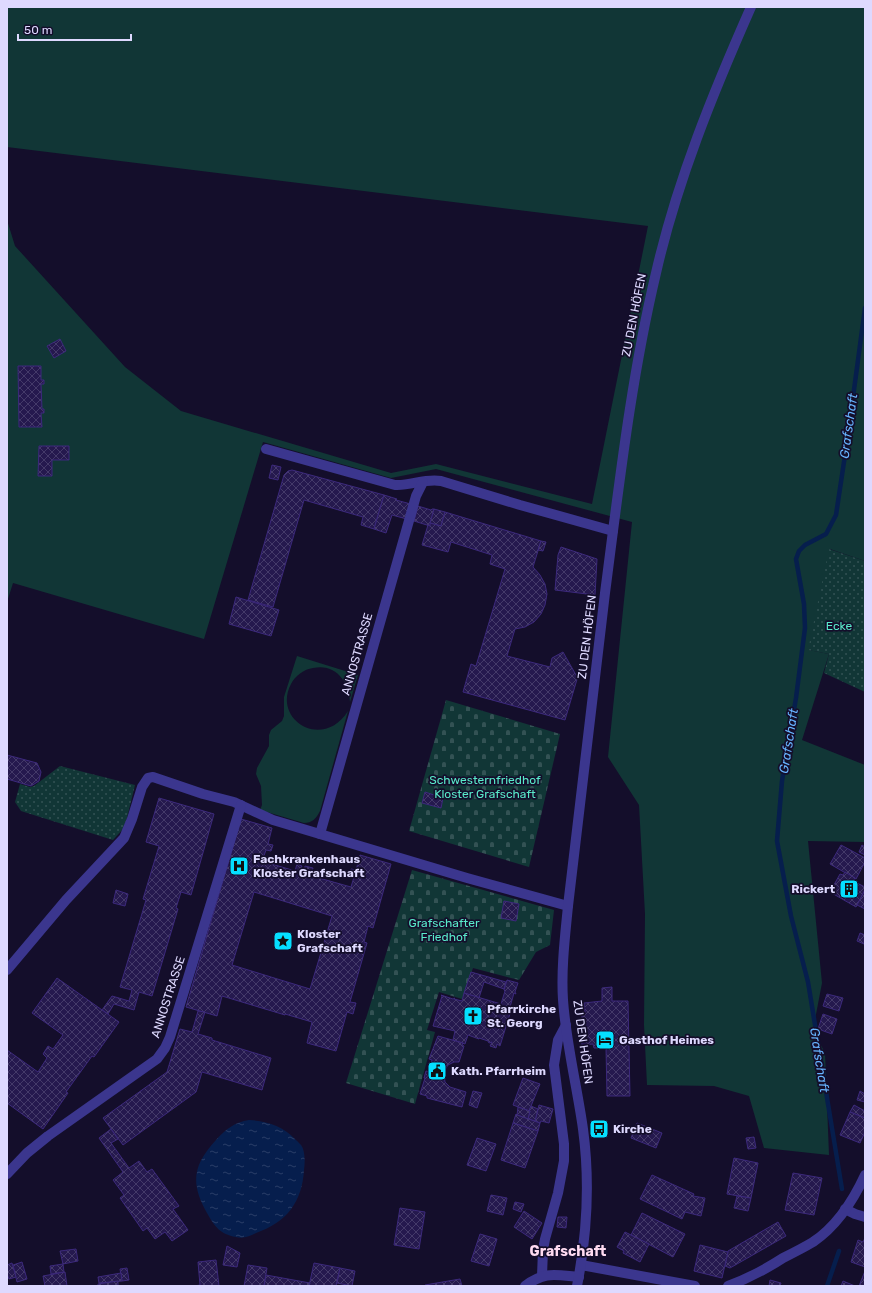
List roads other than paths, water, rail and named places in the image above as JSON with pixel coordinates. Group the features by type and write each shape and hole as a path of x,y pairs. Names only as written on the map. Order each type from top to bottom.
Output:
{"street":[{"name":"ZU DEN HÖFEN","path":"578,1282 587,1202 588,1174 583,1129 566,1025 563,999 563,970 568,906 619,475 642,339 667,230 682,178 707,109 751,7"},
{"path":"266,449 395,485 402,486 430,480 441,481 613,531"},
{"name":"ANNOSTRASSE","path":"320,834 416,496 423,482"},
{"path":"7,970 66,900 124,838 132,819 142,787 148,778 153,777 240,805 273,820 467,878 568,906"},
{"name":"ANNOSTRASSE","path":"7,1174 27,1153 48,1136 157,1059 165,1048 170,1037 240,805"},
{"path":"542,1276 545,1239 558,1193 564,1161 564,1144 554,1065 558,1040 566,1025"},
{"path":"734,1285 812,1242 831,1226 845,1209 865,1175"},
{"path":"845,1209 865,1217"},
{"path":"580,1265 695,1286"},
{"path":"525,1286 542,1276 550,1275 578,1282"}],"water":[{"path":"249,1120 274,1125 290,1134 300,1144 304,1151 303,1181 296,1201 284,1217 267,1228 249,1236 239,1238 222,1232 213,1222 207,1213 198,1192 196,1175 202,1158 220,1136 235,1124"}],"waterway":[{"name":"Grafschaft","path":"842,1189 808,982 791,916 777,841 782,781 796,698 805,628 804,604 796,559 799,551 805,545 826,534 836,515 865,308"},
{"name":"Grafschaft","path":"827,1286 839,1251"}],"place":[{"name":"Fachkrankenhaus Kloster Grafschaft","path":"239,866"},
{"name":"Rickert","path":"849,889"},
{"name":"Kloster Grafschaft","path":"283,941"},
{"name":"Pfarrkirche St. Georg","path":"473,1016"},
{"name":"Gasthof Heimes","path":"605,1040"},
{"name":"Kath. Pfarrheim","path":"437,1071"},
{"name":"Kirche","path":"599,1129"}],"district":[{"name":"Grafschaft","path":"568,1251"}],"park label":[{"name":"Ecke","path":"839,626"},
{"name":"Schwesternfriedhof Kloster Grafschaft","path":"485,787"},
{"name":"Grafschafter Friedhof","path":"444,930"}]}
